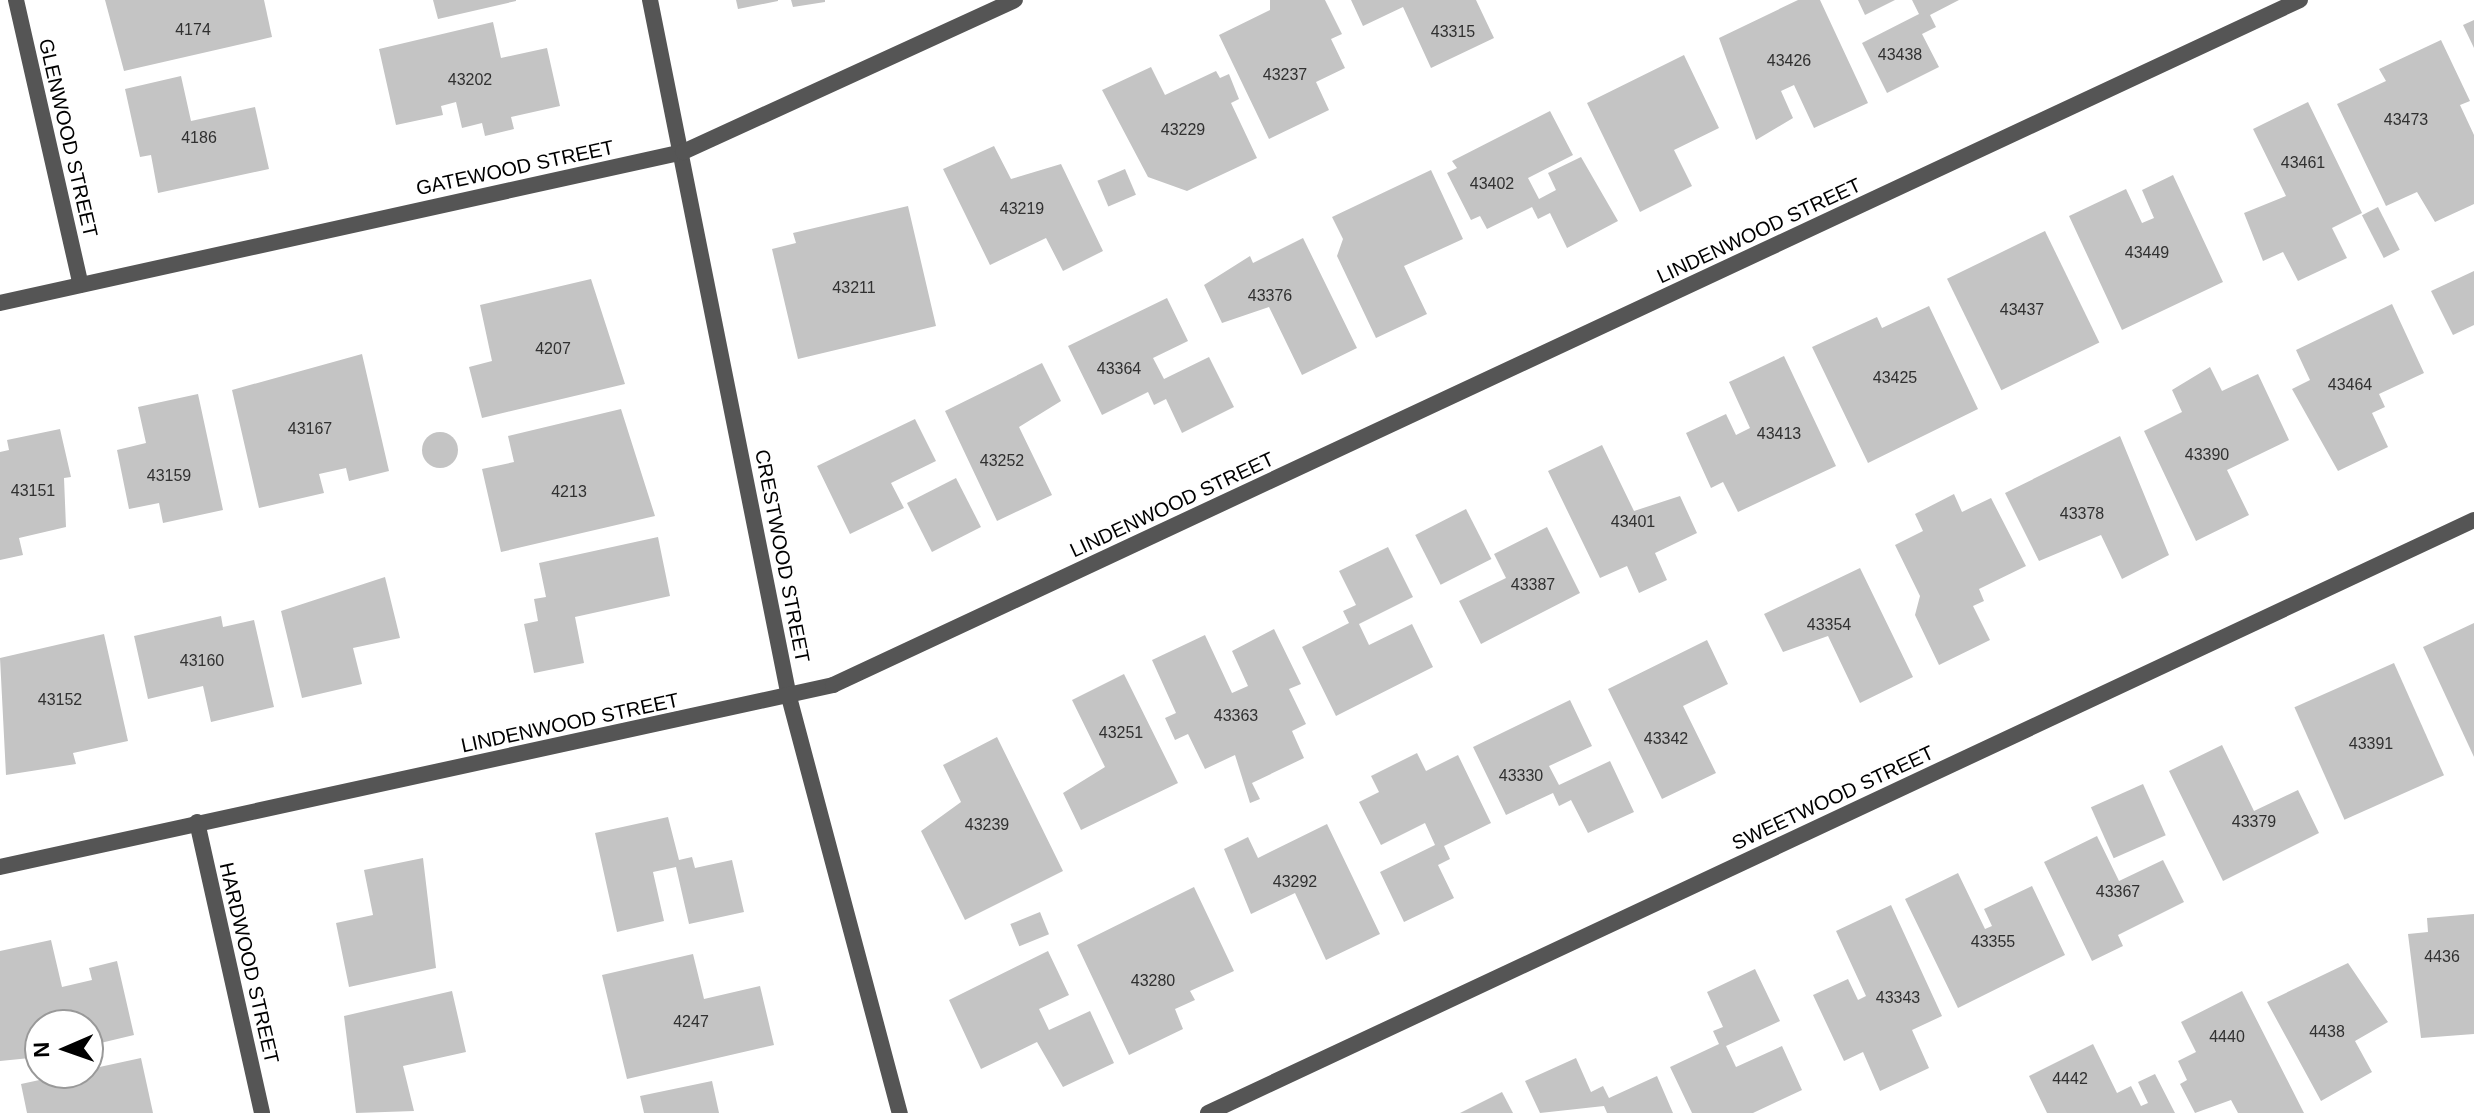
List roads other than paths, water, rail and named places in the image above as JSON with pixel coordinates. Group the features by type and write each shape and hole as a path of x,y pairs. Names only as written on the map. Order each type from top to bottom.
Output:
{"street":[{"name":"GLENWOOD STREET","path":"16,0 81,285"},
{"name":"CRESTWOOD STREET","path":"650,0 683,152 789,697 900,1113"},
{"name":"GATEWOOD STREET","path":"0,303 683,152 1015,0"},
{"name":"LINDENWOOD STREET","path":"0,867 833,685 2300,0"},
{"name":"SWEETWOOD STREET","path":"1208,1113 2474,520"},
{"name":"HARDWOOD STREET","path":"197,822 262,1113"}]}
